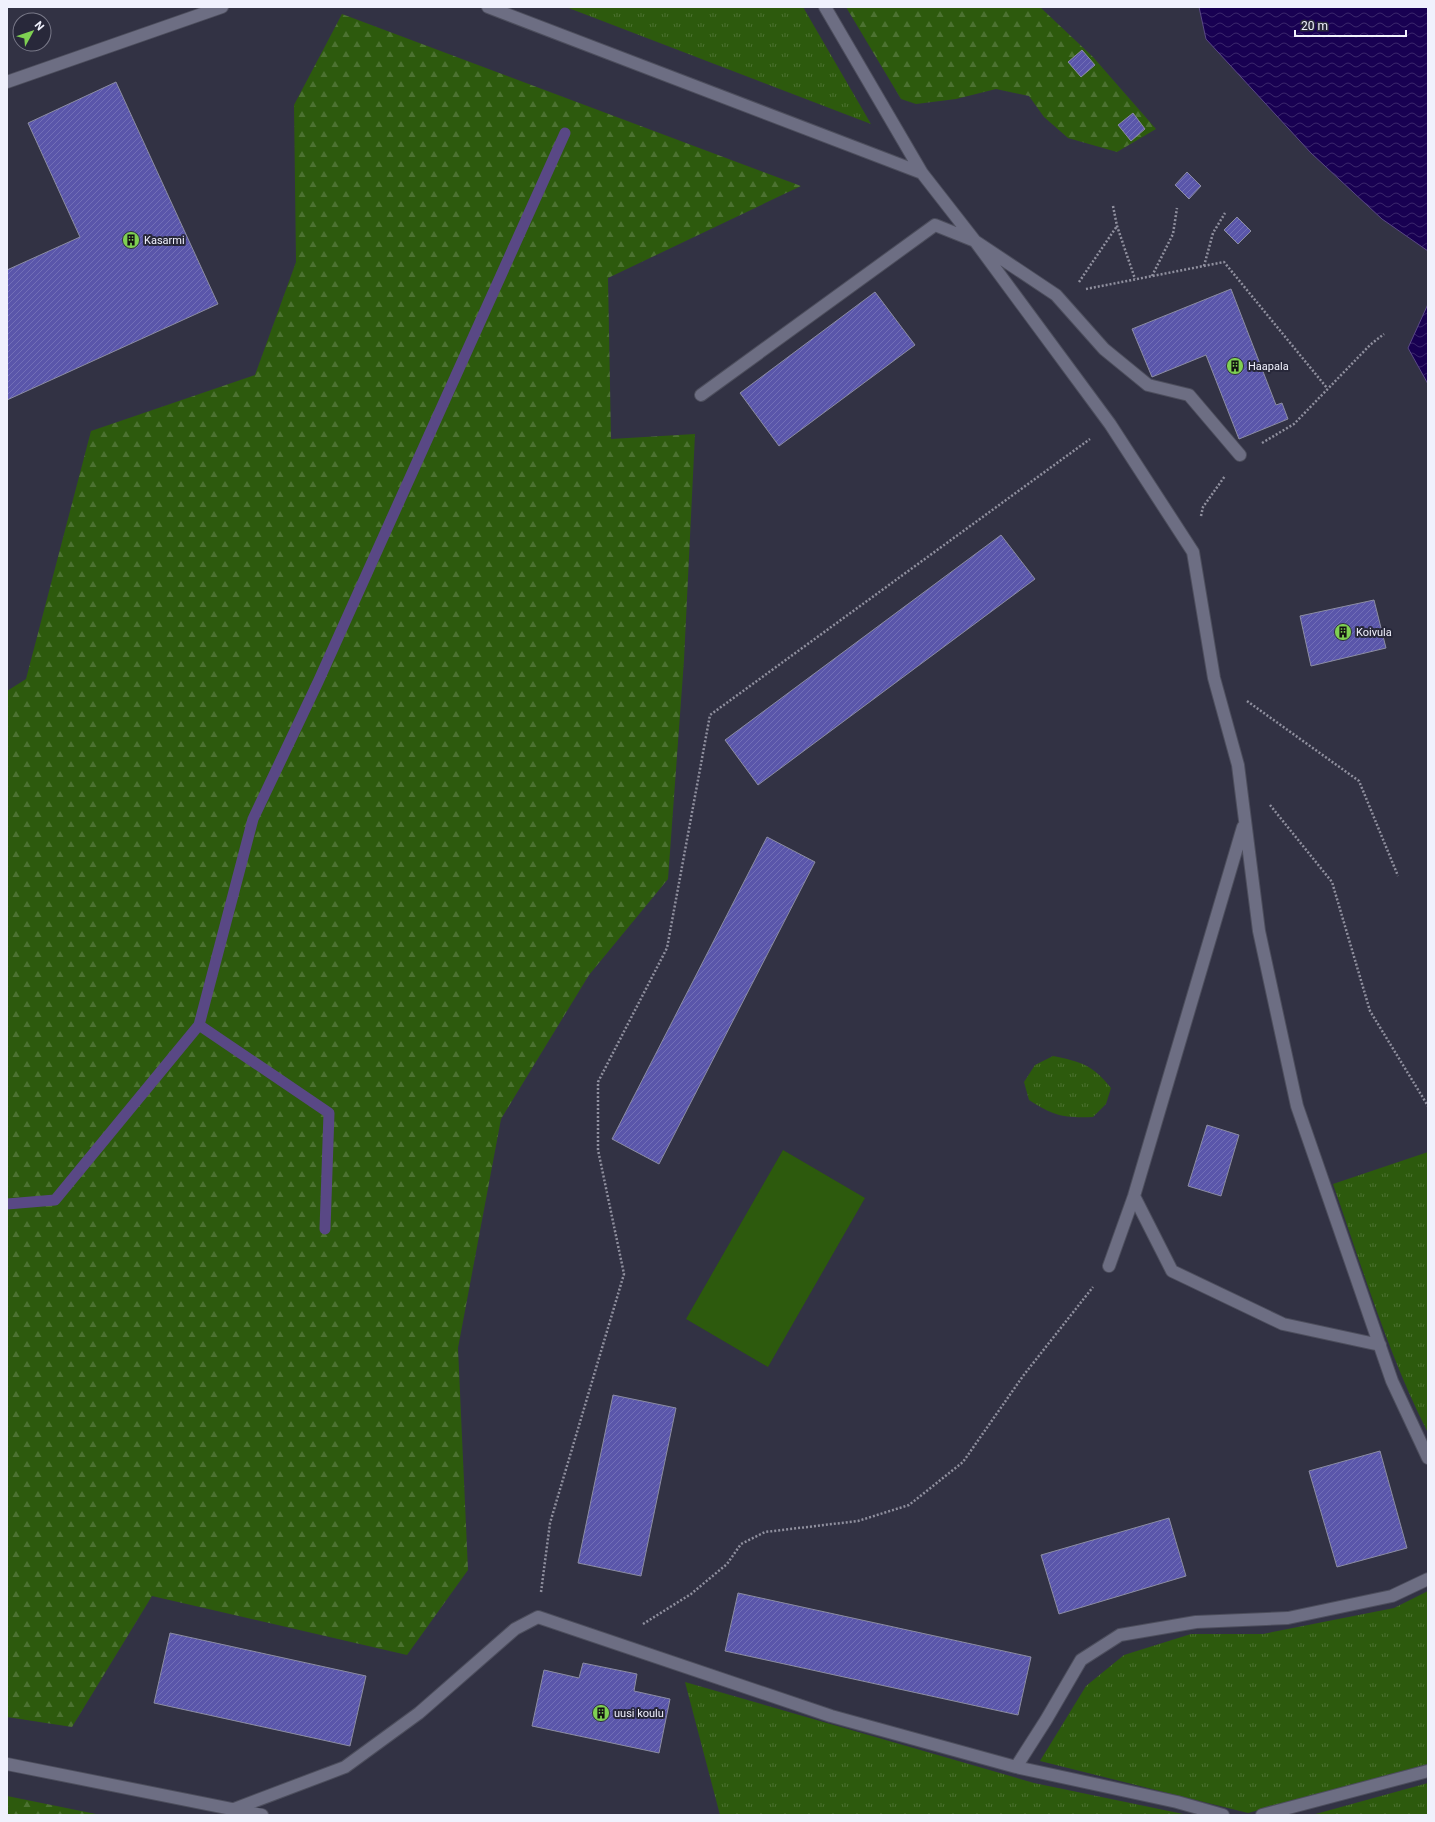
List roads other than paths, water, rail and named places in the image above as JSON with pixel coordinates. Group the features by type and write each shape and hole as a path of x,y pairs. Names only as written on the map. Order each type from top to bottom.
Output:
{"lane":[{"path":"7,82 222,7"},
{"path":"488,7 922,173"},
{"path":"825,7 922,173 975,241 1110,424 1193,552 1214,678 1238,765 1259,931 1297,1106 1392,1381 1428,1458"},
{"path":"701,395 935,225 975,241 1056,295 1104,350 1148,385 1189,395 1240,455"},
{"path":"1110,1266 1134,1196 1245,822"},
{"path":"1134,1196 1172,1272 1283,1324 1380,1344"},
{"path":"1016,1767 1046,1720 1081,1660 1120,1635 1196,1622 1288,1618 1392,1596 1428,1579"},
{"path":"234,1808 345,1766 419,1713 515,1629 538,1617 831,1716 1016,1767 1177,1802 1223,1815"},
{"path":"7,1764 234,1808 262,1815"},
{"path":"1262,1815 1428,1771"}],"water":[{"path":"1199,7 1428,7 1428,251 1382,219 1311,153 1206,39"},
{"path":"1428,304 1428,384 1408,348"}],"waterway":[{"path":"7,1204 55,1200 199,1025 253,819 318,682 565,133"},
{"path":"199,1025 329,1113 325,1229"}],"place":[{"name":"Kasarmi","path":"131,240"},
{"name":"Haapala","path":"1235,366"},
{"name":"Koivula","path":"1343,632"},
{"name":"uusi koulu","path":"601,1713"}]}
